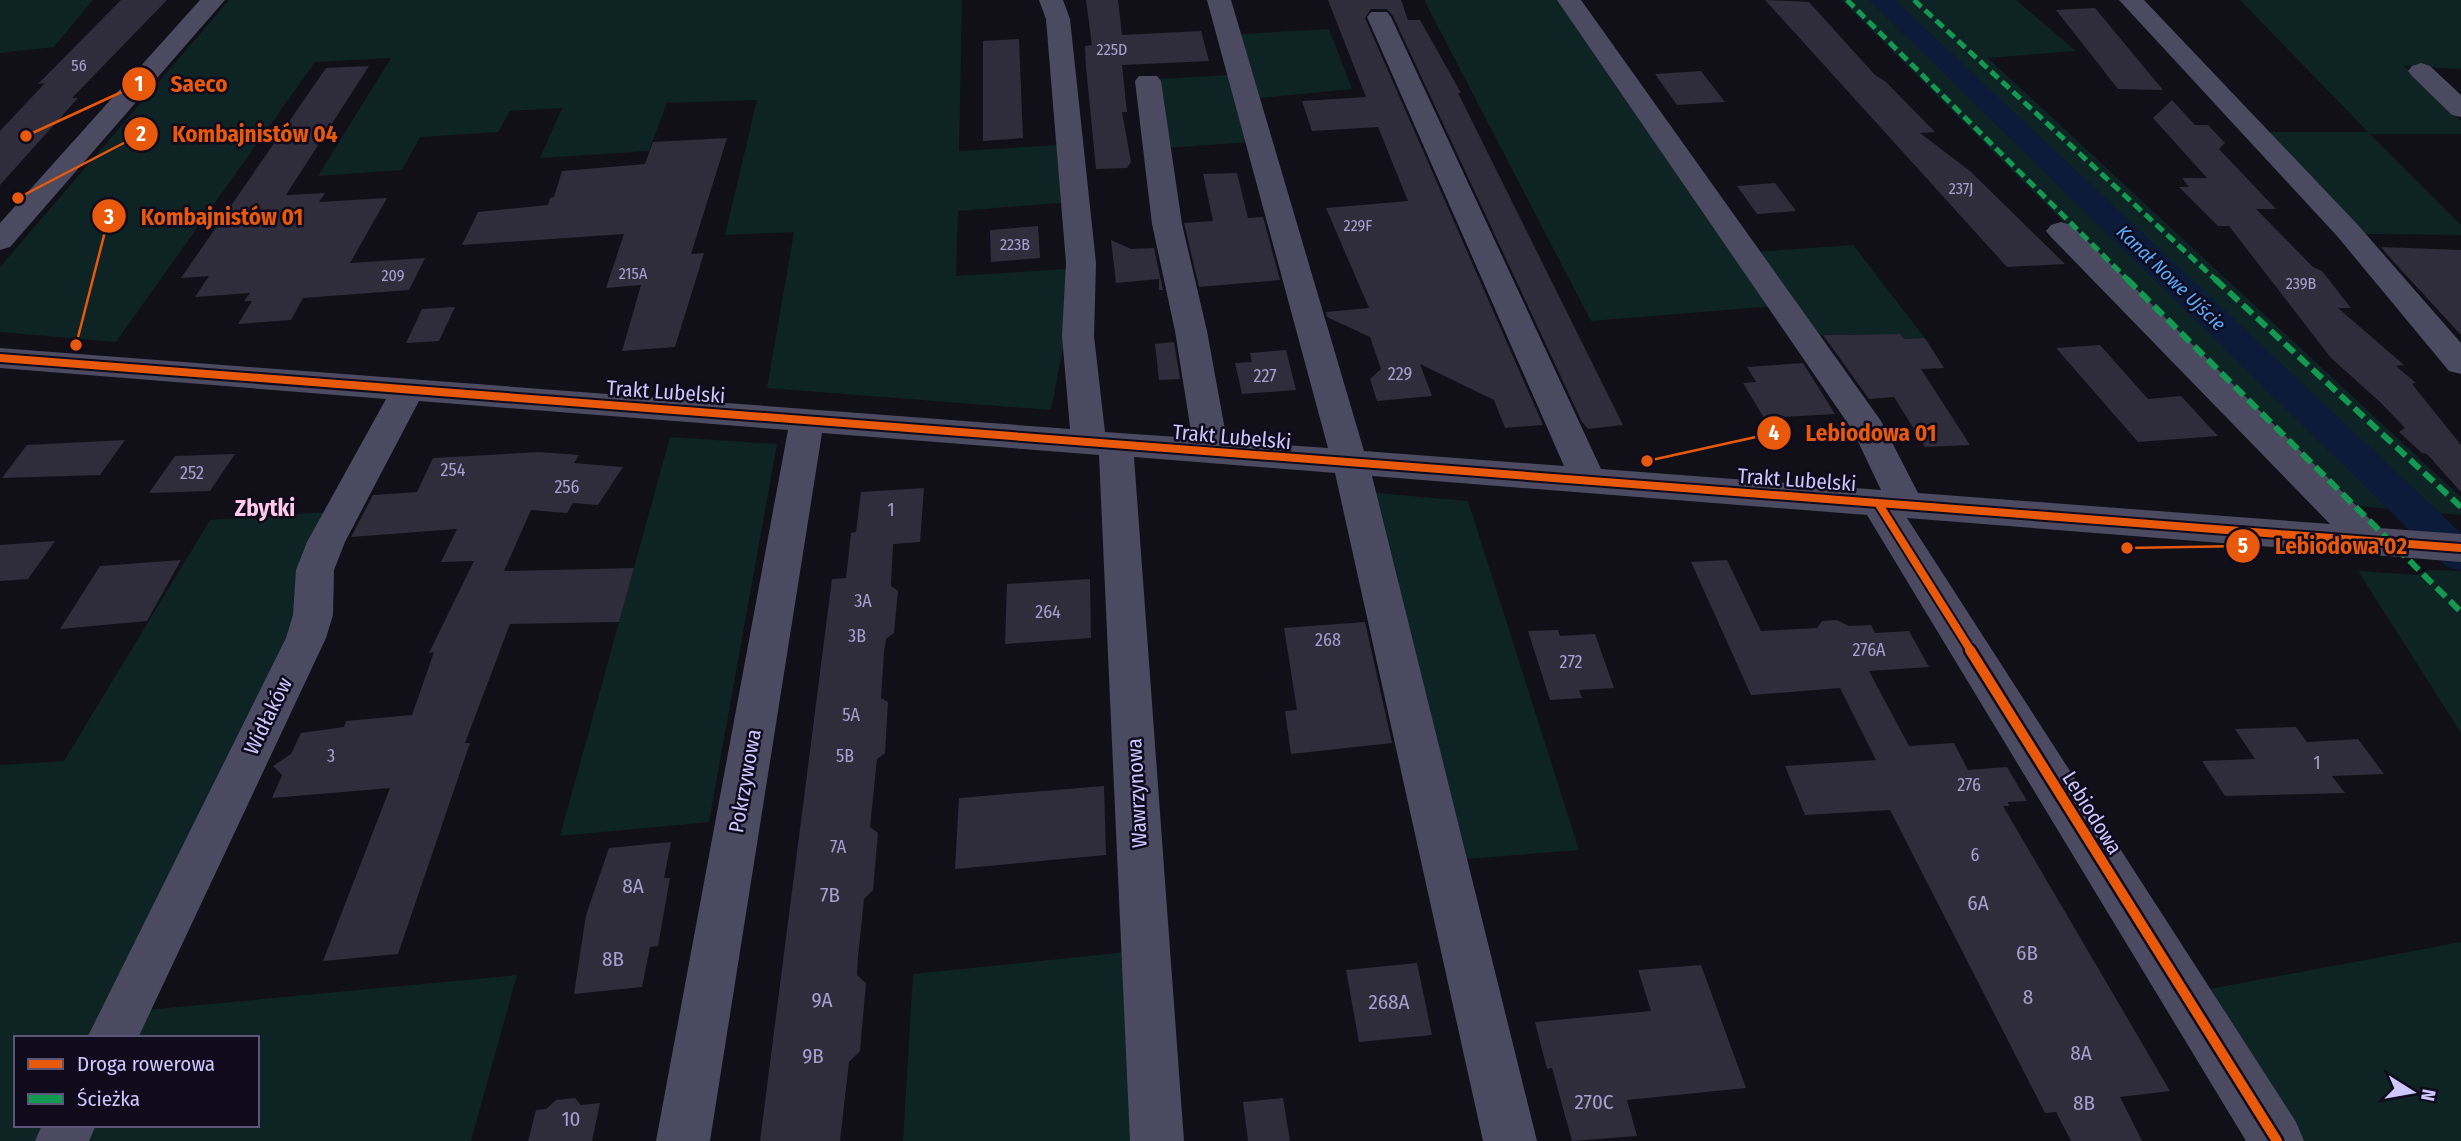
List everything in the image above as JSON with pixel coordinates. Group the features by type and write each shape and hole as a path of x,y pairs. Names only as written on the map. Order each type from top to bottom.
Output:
{"street":[{"path":"0,241 213,0"},
{"name":"Wawrzynowa","path":"1051,0 1058,19 1081,263 1078,336 1102,444 1157,1141"},
{"path":"1219,0 1351,464 1510,1141"},
{"name":"Lebiodowa","path":"1569,0 1869,429 1892,504 2277,1141"},
{"path":"2131,0 2347,230 2461,364"},
{"path":"1379,17 1589,482"},
{"path":"2421,71 2461,109"},
{"path":"1148,81 1167,224 1191,331 1212,453"},
{"path":"2061,231 2369,541"},
{"name":"Trakt Lubelski","path":"7,368 407,391 807,420 2461,548"},
{"name":"Widłaków","path":"113,1036 306,638 313,615 315,570 326,542 407,391"},
{"name":"Pokrzywowa","path":"683,1141 807,420"}],"green space":[{"path":"0,0 93,0 54,47 0,53"},
{"path":"229,0 962,0 959,151 1057,145 1061,203 958,211 956,276 1066,269 1065,337 1051,410 767,388 794,232 725,235 757,100 667,103 649,151 540,158 562,108 510,111 498,132 420,137 402,170 318,176 391,58 315,62 116,342 0,332 0,267"},
{"path":"1424,0 1564,0 1776,306 1591,321"},
{"path":"1841,0 2016,0 2076,51 1988,58 2461,497 2461,515 2347,505"},
{"path":"2240,0 2461,0 2461,69 2404,66 2461,121 2461,134 2370,134 2461,225 2461,235 2364,234 2267,132 2368,132"},
{"path":"1329,29 1352,89 1260,98 1240,34"},
{"path":"1230,75 1251,142 1166,148 1157,79"},
{"path":"1853,245 1925,338 1904,339 1900,334 1811,335 1754,252"},
{"path":"670,437 777,444 709,822 560,836"},
{"path":"1366,492 1468,501 1579,850 1453,860"},
{"path":"327,512 299,563 298,618 92,1036 14,1036 14,1127 47,1127 40,1141 0,1141 0,765 64,761 210,520"},
{"path":"2429,570 2461,571 2461,733 2358,571 2417,575"},
{"path":"2461,942 2461,1141 2301,1141 2204,990"},
{"path":"1127,952 1134,1141 903,1141 913,974"},
{"path":"517,975 471,1141 74,1141 81,1127 259,1127 259,1036 124,1036 136,1011"}],"building":[{"path":"121,0 167,0 72,98 78,98 0,185 0,131 45,83 38,84"},
{"path":"1086,0 1118,0 1122,35 1201,31 1209,61 1122,65 1127,112 1122,112 1131,162 1127,168 1096,169 1086,67 1085,46 1092,45"},
{"path":"1328,0 1401,0 1408,20 1420,20 1461,93 1458,93 1623,425 1588,429 1582,422 1393,16 1387,9 1371,9 1365,18 1543,425 1505,428 1494,400 1420,364 1432,396 1377,401 1370,379 1381,369 1370,337 1327,317 1326,312 1369,308 1326,208 1408,201 1378,127 1312,131 1302,101 1366,97"},
{"path":"1765,0 1809,2 1875,75 1886,82 1935,132 1920,133 1970,171 2065,264 2007,267"},
{"path":"2095,8 2163,90 2118,89 2056,10"},
{"path":"1019,39 1023,138 983,141 983,41"},
{"path":"369,66 286,195 325,193 319,202 387,198 350,263 425,258 409,290 303,298 291,320 238,324 252,301 244,301 250,293 195,297 209,276 181,278 326,68"},
{"path":"1701,71 1725,102 1677,105 1655,74"},
{"path":"2172,100 2195,125 2208,125 2225,143 2219,149 2276,209 2256,209 2313,267 2322,271 2351,308 2338,308 2404,365 2396,366 2416,383 2412,384 2461,445 2461,492 2427,454 2422,453 2399,432 2405,428 2380,402 2331,358 2229,226 2218,226 2179,187 2189,187 2182,178 2207,178 2153,118"},
{"path":"727,138 691,254 704,253 675,347 622,351 641,285 606,288 624,234 462,245 478,212 548,205 550,198 554,197 562,171 645,164 653,142"},
{"path":"1237,173 1248,218 1263,217 1280,280 1199,287 1184,223 1213,221 1203,174"},
{"path":"1775,183 1796,211 1757,214 1737,186"},
{"path":"1038,226 1040,258 991,262 990,230"},
{"path":"1111,240 1131,249 1154,248 1163,290 1159,290 1159,279 1116,283"},
{"path":"2381,247 2461,250 2461,335 2392,260"},
{"path":"455,307 439,341 406,343 422,309"},
{"path":"1900,334 1904,339 1925,338 1944,368 1921,369 1970,445 1925,447 1894,397 1869,399 1823,335"},
{"path":"1174,342 1180,379 1159,380 1155,344"},
{"path":"2100,345 2148,399 2181,396 2218,436 2138,442 2056,348"},
{"path":"1286,350 1296,390 1242,394 1235,363 1252,362 1250,353"},
{"path":"1803,363 1835,414 1764,418 1743,383 1756,382 1747,367"},
{"path":"125,440 100,475 2,478 27,445"},
{"path":"539,452 579,455 574,463 623,467 598,505 573,503 567,513 531,510 504,571 634,568 619,622 510,624 465,743 470,743 398,954 323,961 390,788 272,798 282,775 273,766 291,754 301,733 344,727 346,721 412,715 434,652 429,653 474,561 441,562 457,529 351,537 373,495 417,492 433,458"},
{"path":"235,454 210,491 149,493 175,456"},
{"path":"924,488 920,542 893,544 891,586 898,591 894,633 886,639 884,652 881,698 888,702 885,753 877,759 870,827 878,833 873,890 864,899 858,957 857,975 866,983 860,1051 849,1062 840,1141 760,1141 832,579 846,578 851,533 856,532 861,492"},
{"path":"55,541 28,579 0,581 0,545"},
{"path":"181,560 147,621 60,629 100,566"},
{"path":"1727,560 1761,631 1817,628 1822,621 1837,620 1849,626 1871,625 1875,633 1909,631 1929,667 1869,671 1909,746 1954,743 1968,770 2007,767 2027,801 2008,802 2009,806 2003,806 2170,1091 2120,1097 2142,1141 2071,1141 2056,1112 2045,1113 1890,810 1805,815 1785,766 1876,760 1840,688 1751,695 1691,562"},
{"path":"1090,579 1091,638 1005,644 1007,584"},
{"path":"1365,622 1392,743 1291,754 1285,711 1297,710 1284,628"},
{"path":"1558,630 1560,636 1595,634 1614,688 1579,690 1582,698 1550,700 1528,631"},
{"path":"2296,727 2307,742 2358,739 2384,774 2332,776 2345,793 2225,796 2202,761 2255,759 2235,729"},
{"path":"1104,786 1106,855 955,869 959,798"},
{"path":"671,842 664,878 670,878 658,946 650,947 642,987 574,994 586,915 609,848"},
{"path":"1417,963 1432,1035 1359,1042 1346,970"},
{"path":"1701,965 1746,1088 1627,1100 1637,1136 1572,1141 1552,1068 1547,1069 1535,1022 1651,1011 1638,970"},
{"path":"575,1098 581,1105 600,1103 592,1141 528,1141 536,1110 546,1109 556,1100"},
{"path":"1283,1098 1290,1141 1248,1141 1243,1102"}],"waterway":[{"name":"Kanał Nowe Ujście","path":"1881,0 2461,557"}],"marked path":[{"path":"1847,0 2461,612"},
{"path":"1914,0 2461,507"}],"cycle path":[{"path":"0,358 2461,548"},
{"path":"1878,503 2277,1141"}],"place":[{"name":"Saeco","path":"26,136"},
{"name":"Kombajnistów 04","path":"18,198"},
{"name":"Kombajnistów 01","path":"76,345"},
{"name":"Lebiodowa 01","path":"1647,461"},
{"name":"Lebiodowa 02","path":"2127,548"}],"district":[{"name":"Zbytki","path":"265,508"}]}
